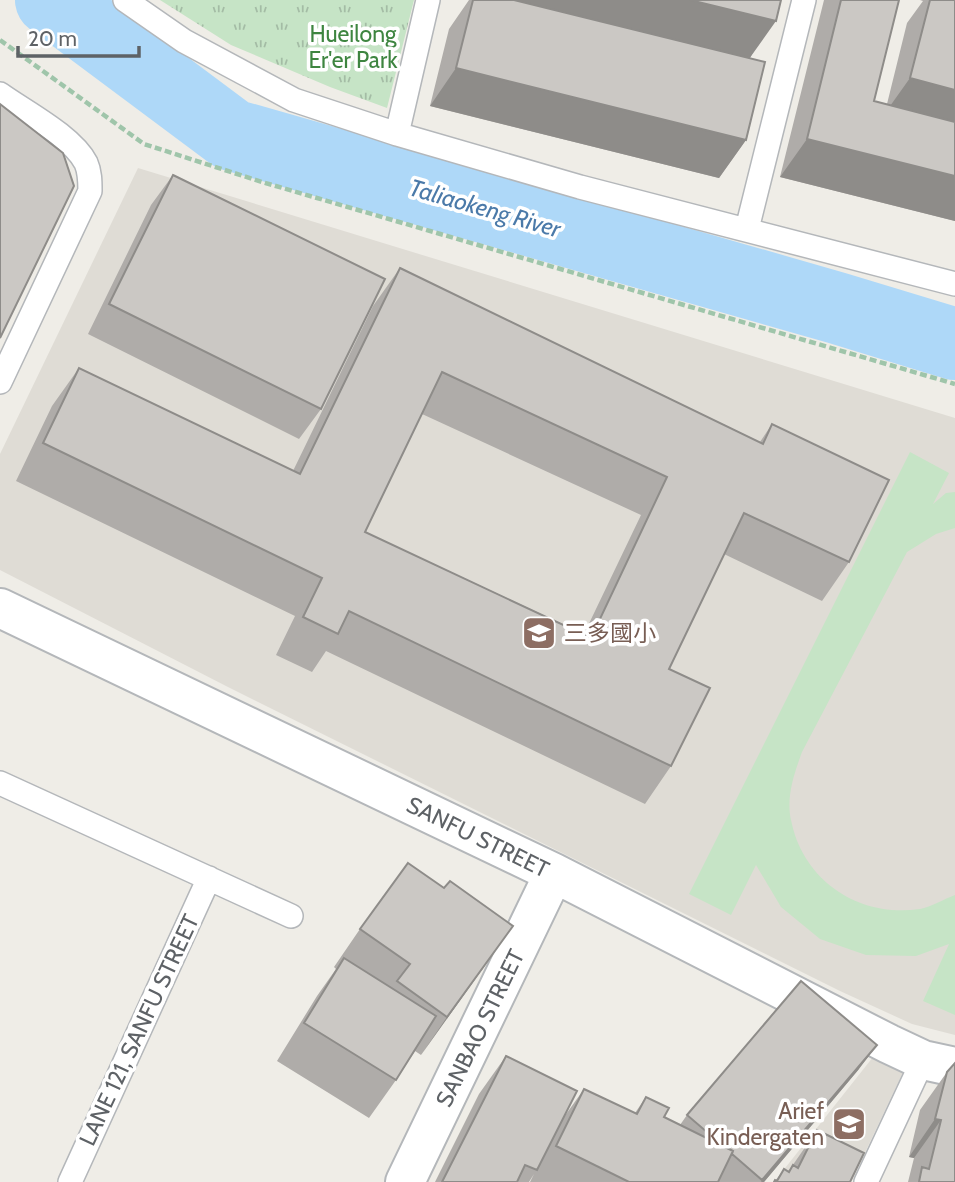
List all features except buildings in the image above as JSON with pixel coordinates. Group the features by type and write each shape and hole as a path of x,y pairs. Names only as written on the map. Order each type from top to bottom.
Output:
{"street":[{"name":"SANFU STREET","path":"0,608 554,873 889,1044 939,1063"},
{"name":"SANBAO STREET","path":"405,1182 554,873"}],"lane":[{"path":"125,0 184,41 294,100 397,134 580,187 955,284"},
{"path":"397,134 428,0"},
{"path":"747,229 804,0"},
{"path":"0,94 72,144 86,163 90,177 90,191 0,382"},
{"path":"0,783 291,916"},
{"name":"LANE 121, SANFU STREET","path":"70,1182 209,878"},
{"path":"866,1182 939,1063"}],"path":[{"path":"0,40 144,144 262,182 955,384"}],"shaded area":[{"name":"三多國小","path":"138,168 955,418 955,1035 912,1024 840,991 226,686 0,570 0,454"},
{"name":"Arief Kindergaten","path":"877,1052 906,1066 851,1182 774,1182"}],"green space":[{"name":"Hueilong Er'er Park","path":"160,0 414,0 387,108 231,45"},
{"path":"910,452 949,473 933,504 946,493 955,492 955,528 936,534 907,552 802,752 789,803 797,842 821,877 837,891 856,901 897,910 929,907 955,895 955,1015 923,1001 949,944 916,956 866,955 820,939 781,907 756,865 731,915 689,894"}],"waterway":[{"name":"Taliaokeng River","path":"51,0 232,135 955,344"}],"place":[{"name":"三多國小","path":"539,633"},
{"name":"Arief Kindergaten","path":"849,1124"}]}
